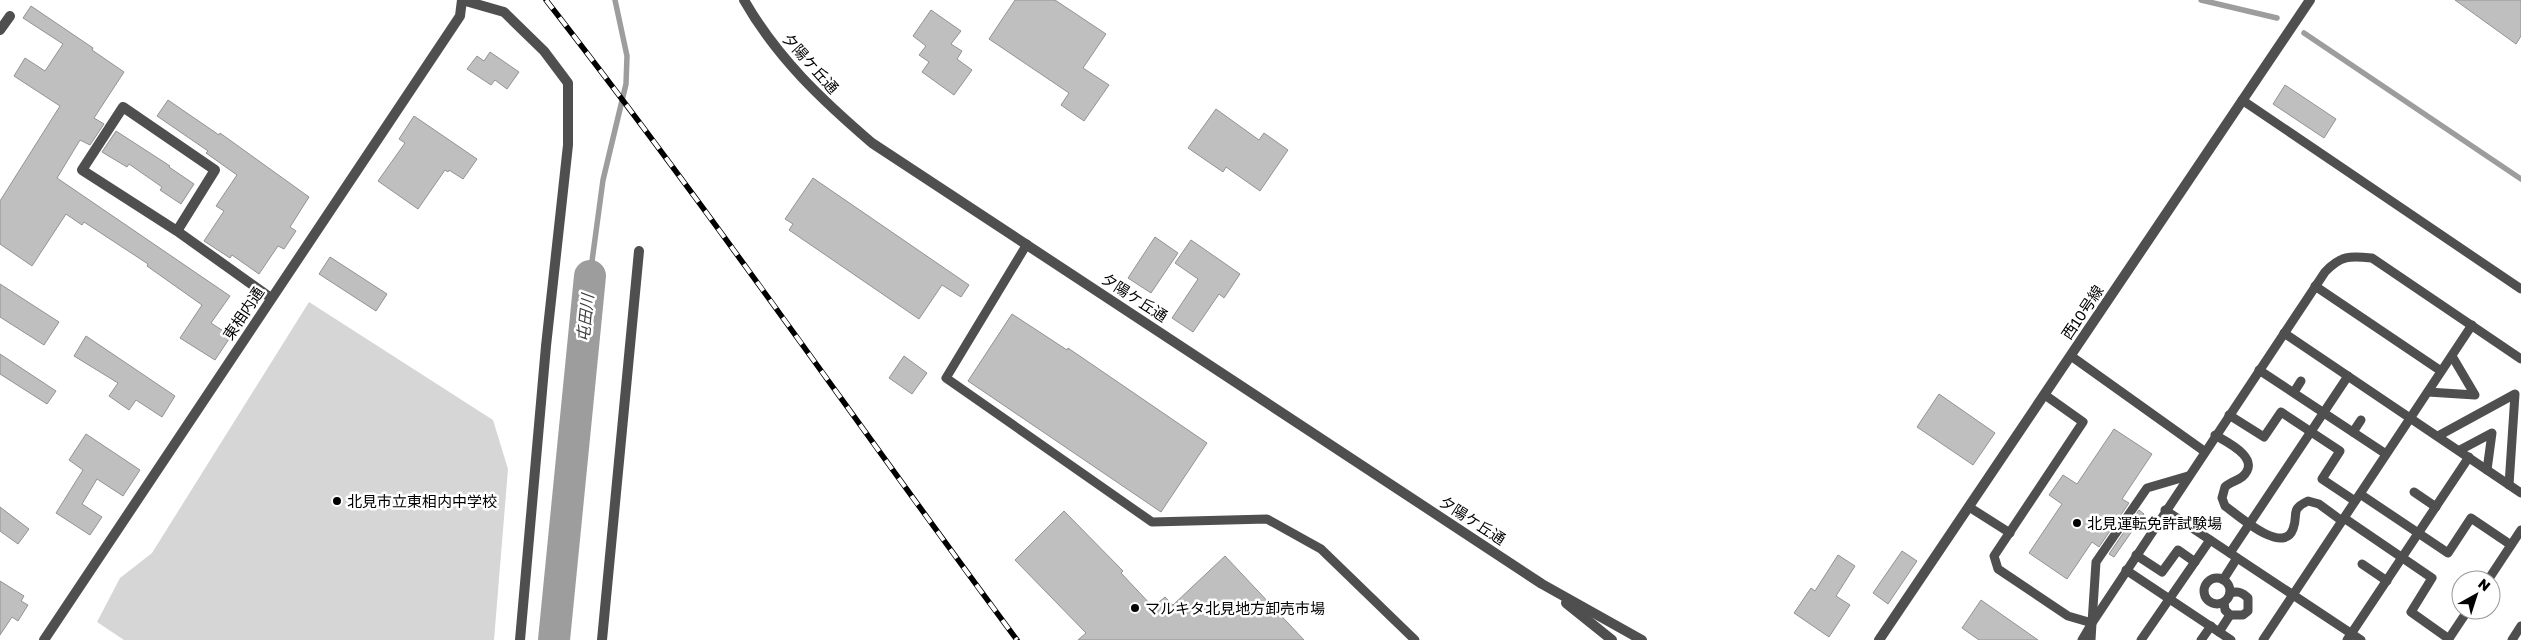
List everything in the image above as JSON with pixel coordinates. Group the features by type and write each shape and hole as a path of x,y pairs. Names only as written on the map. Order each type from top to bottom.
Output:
{"street":[{"name":"東相内通","path":"44,640 460,16 462,0"},
{"path":"462,0 504,12 544,51 568,83 568,145 546,346 520,640"},
{"name":"夕陽ケ丘通","path":"744,0 757,23 792,69 830,107 872,142 1542,584 1642,640"},
{"name":"西10号線","path":"1879,640 2310,0"},
{"path":"0,30 10,16"},
{"path":"177,231 215,170 123,107 82,170 177,231 271,298"},
{"path":"602,640 639,251"},
{"name":"夕陽ケ丘通","path":"1542,584 1612,640"}],"lane":[{"path":"2242,100 2521,289"},
{"path":"1027,244 946,378 1152,522 1267,519 1321,550 1415,640"},
{"path":"2082,640 2228,415 2315,286 2336,260 2351,256 2372,258 2521,358"},
{"path":"2315,286 2441,372"},
{"path":"2263,640 2472,325"},
{"path":"2284,333 2460,450 2521,493"},
{"path":"2071,356 2204,451"},
{"path":"2428,392 2475,395 2452,356"},
{"path":"2259,370 2386,454"},
{"path":"2223,580 2250,523 2348,376"},
{"path":"2294,392 2301,381"},
{"path":"2438,436 2515,394 2509,485"},
{"path":"2044,395 2083,422 1994,556 1998,569 2068,616 2092,623"},
{"path":"2228,415 2264,437 2281,412 2340,451 2322,479 2448,553 2471,518 2511,545"},
{"path":"2353,432 2361,420"},
{"path":"2460,450 2492,433 2488,470"},
{"path":"2215,435 2243,452 2248,462 2246,471 2241,478 2225,487 2222,498 2225,506 2270,537 2280,540 2288,536 2294,528 2294,514 2298,506 2308,501 2319,504 2432,578 2410,612 2449,640 2462,620"},
{"path":"2349,637 2469,457"},
{"path":"2091,640 2096,562 2148,488 2188,476"},
{"path":"2414,492 2436,507"},
{"path":"1969,506 2010,533"},
{"path":"2165,510 2293,595 2349,637 2361,640"},
{"path":"2495,570 2521,530"},
{"path":"2141,640 2210,540"},
{"path":"2136,555 2162,572 2178,550 2195,562"},
{"path":"2362,564 2387,580"},
{"path":"2126,570 2231,640"},
{"path":"2223,580 2210,580 2204,592 2206,598 2218,604 2227,598 2236,591 2243,593 2248,598 2250,604 2244,616 2230,615 2225,610 2227,598 2229,586 2223,580"},
{"path":"2219,632 2230,615"},
{"path":"2201,640 2210,626"},
{"path":"2512,640 2521,626"}],"shaded area":[{"name":"北見市立東相内中学校","path":"309,302 493,420 508,469 494,640 124,640 97,622 120,578 152,553"}],"building":[{"path":"1015,0 1055,0 1106,34 1083,68 1109,85 1084,121 1061,105 1069,93 989,39"},
{"path":"2455,0 2521,0 2521,36 2516,44"},
{"path":"31,6 93,48 92,50 124,72 94,118 104,124 90,145 80,140 57,178 230,296 211,323 231,336 215,360 180,338 202,305 147,266 148,264 84,222 82,225 66,214 32,266 0,244 0,201 60,106 14,76 25,58 45,71 63,44 23,18"},
{"path":"931,10 961,31 951,44 962,51 957,59 972,70 954,95 922,72 929,62 919,55 926,46 913,36"},
{"path":"490,52 519,72 507,89 495,80 491,85 467,69 477,56 484,61"},
{"path":"2285,85 2336,119 2324,138 2273,104"},
{"path":"168,100 219,135 220,133 309,197 290,227 296,231 284,249 278,246 259,274 232,255 230,258 204,241 224,211 216,206 237,175 206,153 208,151 157,116"},
{"path":"1216,109 1259,140 1264,133 1288,150 1260,191 1226,167 1223,172 1188,148"},
{"path":"414,116 477,159 463,179 449,170 448,172 445,170 418,209 378,181 405,143 399,139"},
{"path":"116,131 194,184 181,204 160,190 162,187 129,164 127,167 102,152"},
{"path":"813,178 969,285 961,297 942,285 919,319 789,230 793,224 785,219"},
{"path":"1155,237 1178,253 1151,293 1128,278"},
{"path":"1191,240 1240,274 1224,298 1219,294 1193,332 1172,318 1198,279 1175,263"},
{"path":"330,257 387,294 376,311 319,274"},
{"path":"0,284 59,322 44,345 0,317"},
{"path":"1012,314 1067,350 1068,348 1207,443 1161,512 968,381"},
{"path":"86,336 175,396 162,417 136,400 129,410 109,396 118,383 74,356"},
{"path":"0,354 56,391 47,404 0,374"},
{"path":"904,356 927,373 912,394 889,378"},
{"path":"1939,394 1995,433 1973,465 1917,427"},
{"name":"北見運転免許試験場","path":"2114,429 2152,454 2122,499 2129,503 2099,547 2092,542 2067,579 2029,553 2062,504 2049,495 2063,475 2077,484"},
{"path":"86,434 140,470 123,496 97,479 82,504 102,517 90,535 56,513 83,470 69,460"},
{"path":"0,507 29,529 18,544 0,531"},
{"path":"2139,510 2144,514 2114,557 2109,554"},
{"path":"1064,511 1123,571 1121,573 1153,607 1165,597 1173,605 1225,556 1304,640 1078,640 1086,633 1015,560"},
{"path":"1902,551 1917,561 1888,604 1873,593"},
{"path":"1838,555 1855,566 1836,596 1850,605 1829,637 1794,613 1811,588 1815,591"},
{"path":"0,581 24,596 21,601 28,605 18,621 12,617 0,635"},
{"path":"1981,600 2038,640 1979,640 1962,628"}],"waterway":[{"name":"屯田川","path":"590,276 603,180 626,84 627,56 615,0"},
{"path":"2201,0 2277,18"},
{"path":"2304,33 2521,179"},
{"name":"屯田川","path":"554,640 590,276"}],"railway":[{"path":"546,0 725,238 1017,640"}],"place":[{"name":"北見市立東相内中学校","path":"337,501"},
{"name":"北見運転免許試験場","path":"2077,523"},
{"name":"マルキタ北見地方卸売市場","path":"1135,608"}]}
